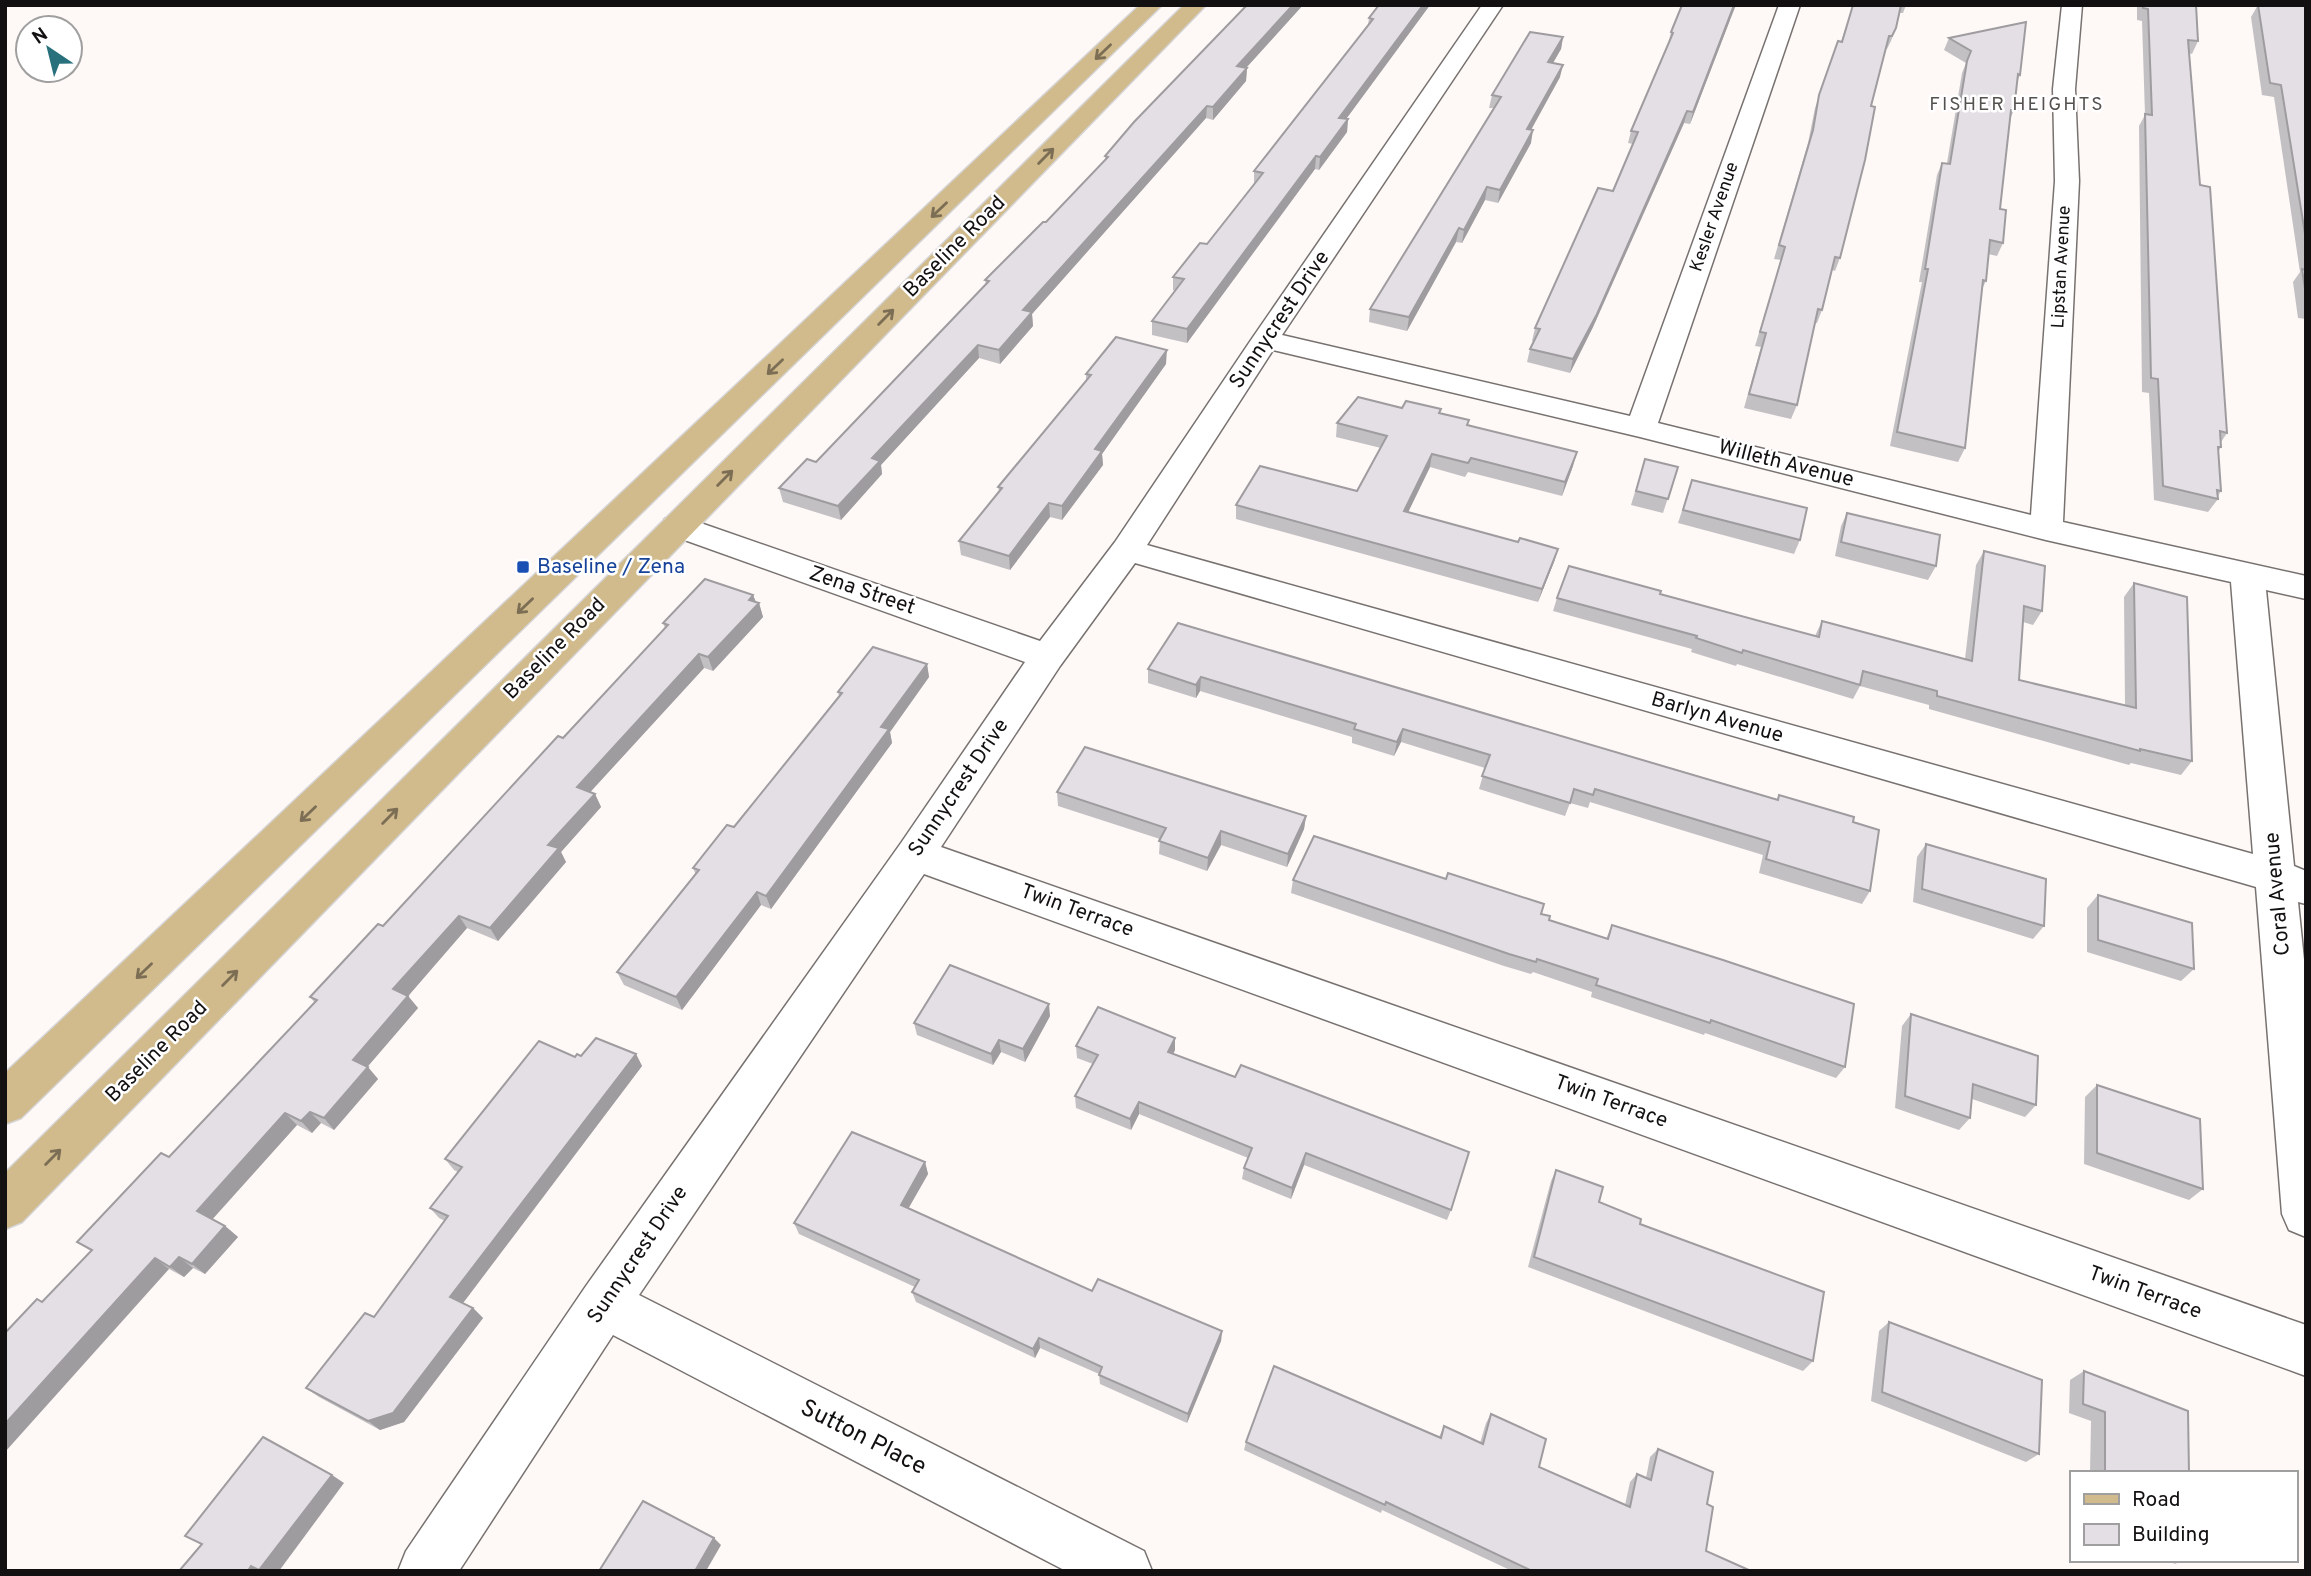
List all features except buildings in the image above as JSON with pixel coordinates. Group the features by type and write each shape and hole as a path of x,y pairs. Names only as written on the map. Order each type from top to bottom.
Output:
{"main road":[{"name":"Baseline Road","path":"5,1104 1152,5"},
{"name":"Baseline Road","path":"5,1206 1196,5"}],"street":[{"name":"Sunnycrest Drive","path":"426,1571 604,1304 915,854 1047,657 1127,550 1265,340 1493,5"},
{"name":"Kesler Avenue","path":"1640,428 1790,5"},
{"name":"Lipstan Avenue","path":"2046,529 2067,181 2064,89 2072,5"},
{"name":"Willeth Avenue","path":"1265,340 1640,428 2046,529 2306,589"},
{"name":"Zena Street","path":"677,526 1047,657"},
{"name":"Barlyn Avenue","path":"1127,550 2291,883"},
{"name":"Coral Avenue","path":"2247,574 2291,883 2306,1214"},
{"name":"Twin Terrace","path":"915,854 2306,1351"},
{"name":"Sutton Place","path":"604,1304 1124,1571"}],"place":[{"name":"Baseline / Zena","path":"523,567"}],"district":[{"name":"FISHER HEIGHTS","path":"2017,105"}]}
